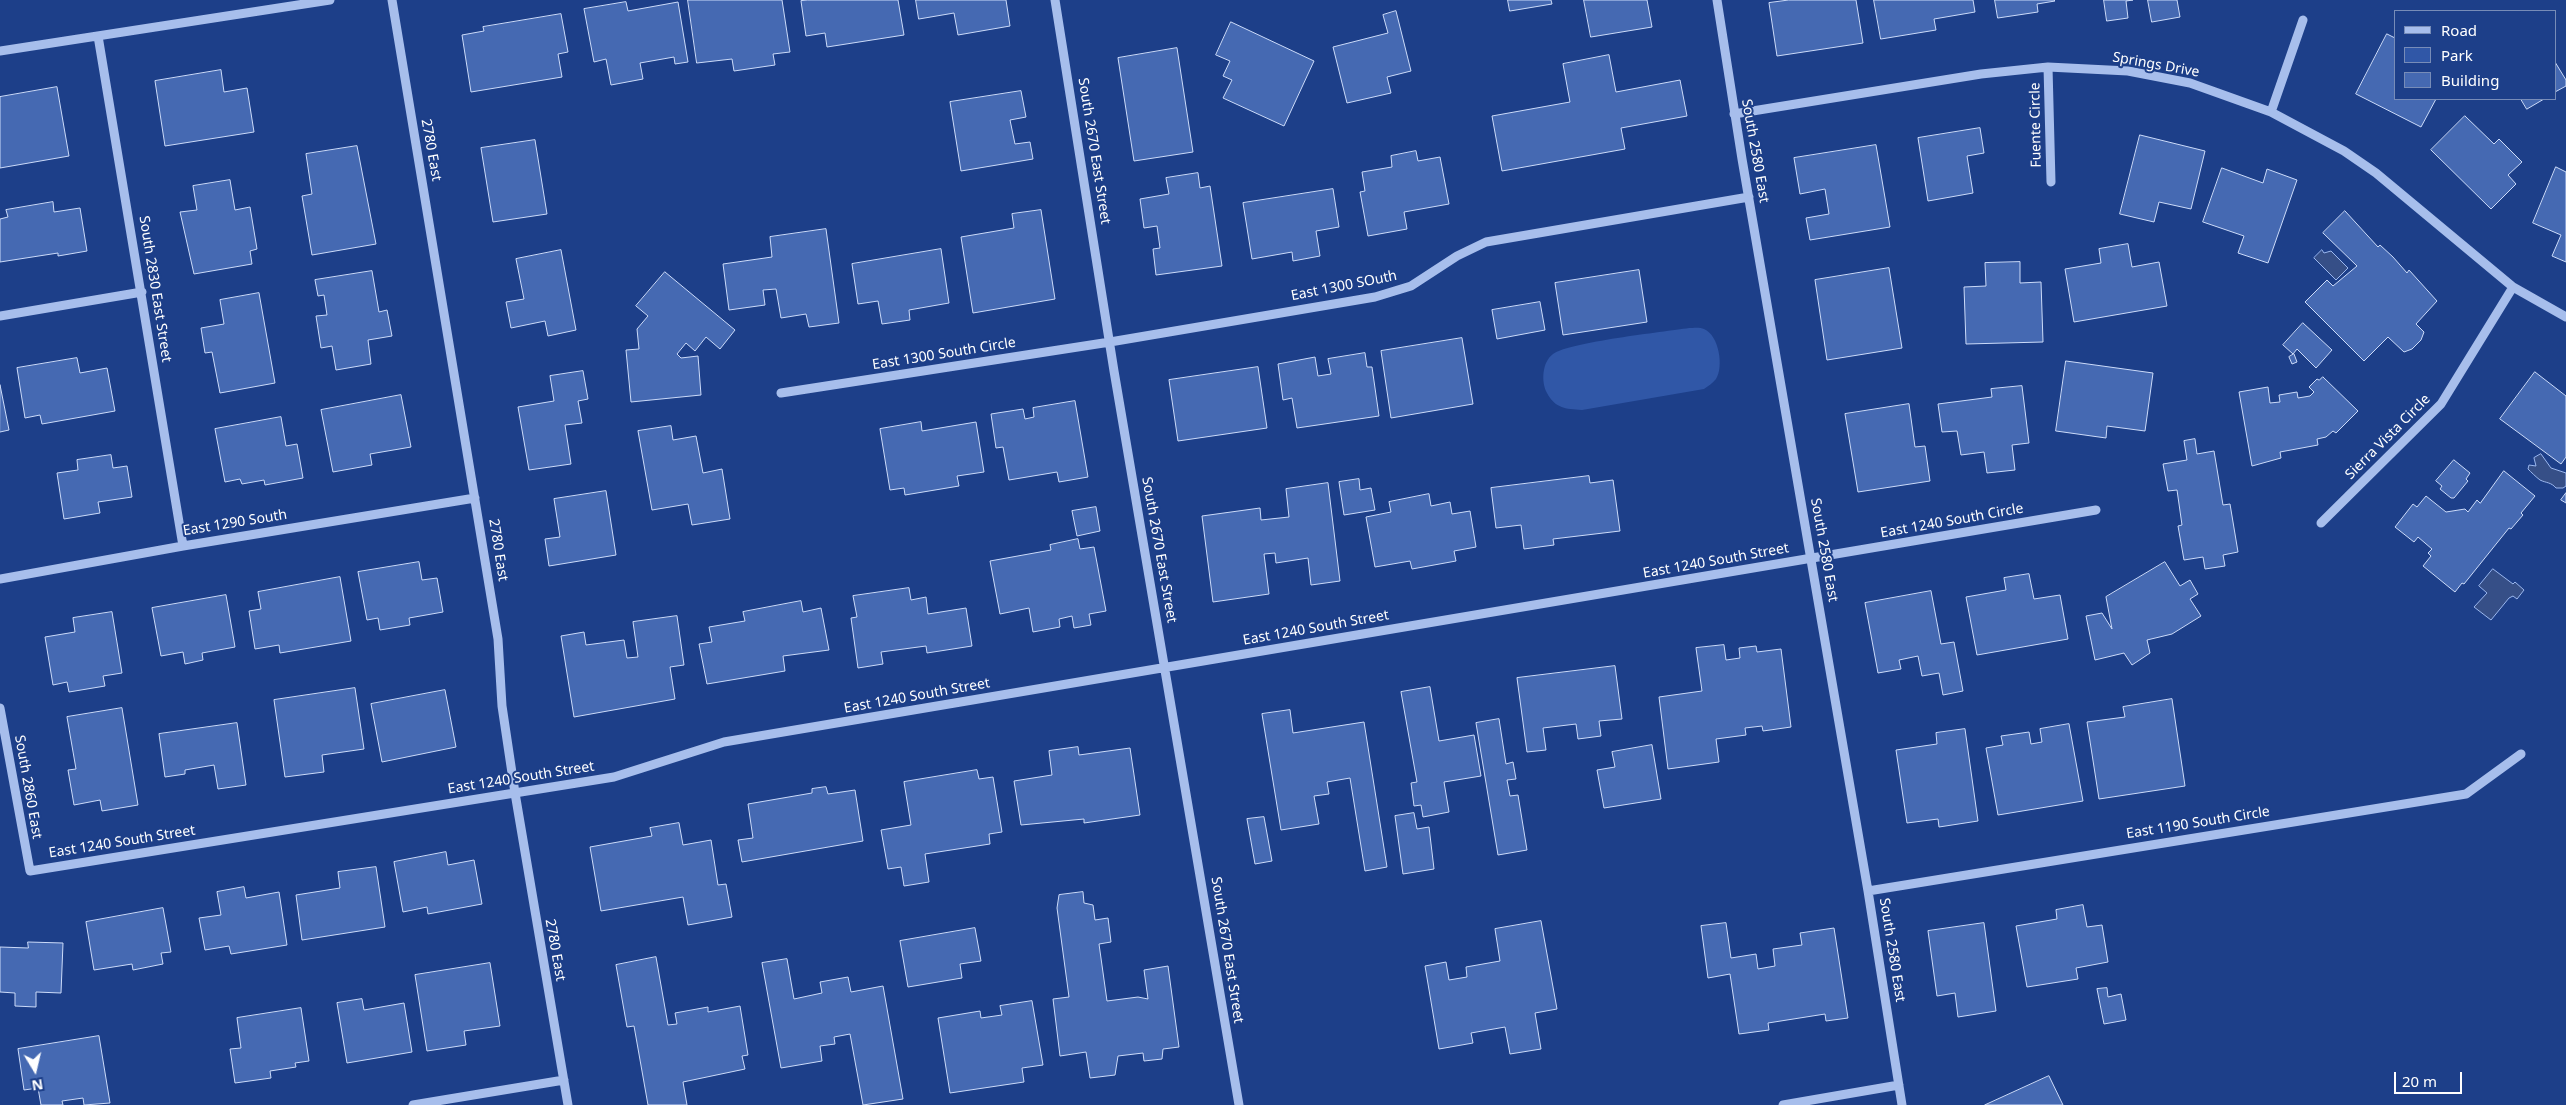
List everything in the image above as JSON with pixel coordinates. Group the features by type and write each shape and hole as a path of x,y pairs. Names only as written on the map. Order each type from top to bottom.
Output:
{"street":[{"path":"0,52 330,0"},
{"name":"2780 East","path":"392,0 498,639 502,706 515,793 568,1105"},
{"name":"South 2670 East Street","path":"1055,0 1110,342 1239,1105"},
{"name":"South 2580 East","path":"1717,0 1734,114 1812,559 1902,1105"},
{"path":"2271,112 2303,20"},
{"name":"South 2830 East Street","path":"98,36 183,546"},
{"name":"Springs Drive","path":"1734,114 1981,74 2048,67 2128,72 2190,83 2271,112 2344,151 2376,173 2513,287 2566,317"},
{"name":"Fuente Circle","path":"2048,67 2051,182"},
{"name":"East 1300 SOuth","path":"1110,342 1375,297 1410,286 1457,256 1486,242 1749,197"},
{"name":"Sierra Vista Circle","path":"2321,523 2441,404 2513,287"},
{"path":"0,316 142,292"},
{"name":"East 1300 South Circle","path":"781,393 1110,342"},
{"name":"East 1290 South","path":"0,580 183,546 475,498"},
{"name":"East 1240 South Circle","path":"1812,559 2096,510"},
{"name":"East 1240 South Street","path":"30,871 614,777 724,742 1812,559"},
{"name":"South 2860 East","path":"0,708 30,871"},
{"name":"East 1190 South Circle","path":"1868,890 2466,794 2521,754"},
{"path":"413,1105 564,1080"},
{"path":"1783,1105 1899,1085"}],"green space":[{"path":"1689,328 1702,328 1709,332 1719,352 1720,367 1716,379 1704,389 1582,410 1561,407 1553,402 1547,393 1543,378 1547,362 1553,354 1578,345"}],"shaded area":[{"path":"2322,250 2324,253 2331,251 2348,268 2336,280 2314,258"},
{"path":"2541,454 2551,468 2566,473 2566,486 2556,488 2540,480 2528,469 2529,465 2536,466 2534,458"},
{"path":"2493,569 2513,584 2515,582 2524,590 2517,599 2513,596 2509,598 2491,620 2474,607 2487,593 2479,586"}],"building":[{"path":"688,0 782,0 790,52 773,54 775,65 734,71 732,59 697,63"},
{"path":"898,0 904,35 827,47 825,33 806,36 801,1"},
{"path":"916,0 1006,0 1010,26 958,35 954,13 919,19"},
{"path":"1508,0 1551,0 1552,4 1510,11"},
{"path":"1584,0 1647,0 1652,27 1591,37"},
{"path":"1789,0 1856,0 1863,43 1777,56 1769,3"},
{"path":"1874,0 1973,0 1975,12 1934,19 1936,30 1881,39"},
{"path":"1995,0 2055,1 2037,4 2038,12 1998,18"},
{"path":"2104,0 2133,0 2126,1 2128,18 2107,21"},
{"path":"2148,0 2177,0 2180,17 2152,22"},
{"path":"626,2 628,11 678,2 688,62 675,64 674,57 640,63 643,79 611,85 606,59 594,62 584,9"},
{"path":"1396,11 1411,71 1387,77 1391,93 1347,103 1333,47 1388,33 1383,15"},
{"path":"561,14 568,52 558,54 562,77 471,92 462,35 484,31 483,27"},
{"path":"1231,22 1314,61 1284,126 1223,98 1232,80 1223,76 1230,61 1216,55"},
{"path":"2387,34 2394,38 2394,100 2435,100 2421,127 2356,94"},
{"path":"1177,48 1193,152 1134,161 1118,58"},
{"path":"1609,55 1616,92 1680,80 1687,116 1621,128 1625,149 1502,171 1492,116 1570,102 1563,64"},
{"path":"2556,64 2566,80 2566,86 2556,91"},
{"path":"221,70 224,92 247,88 254,132 165,146 155,81"},
{"path":"57,87 69,156 0,168 0,97"},
{"path":"1021,91 1026,117 1010,120 1015,144 1030,142 1033,159 961,171 950,102"},
{"path":"2522,100 2542,100 2527,109"},
{"path":"2465,116 2494,144 2499,139 2522,162 2508,175 2516,184 2491,209 2431,150"},
{"path":"1980,128 1984,153 1967,156 1973,193 1928,201 1918,138"},
{"path":"2140,135 2205,151 2191,209 2159,202 2154,222 2120,214"},
{"path":"535,140 547,214 493,222 481,148"},
{"path":"1876,145 1890,227 1810,240 1806,218 1829,214 1825,189 1800,194 1794,158"},
{"path":"357,146 376,244 312,255 302,196 312,194 306,154"},
{"path":"1416,151 1418,161 1440,157 1449,204 1404,212 1407,229 1368,236 1360,192 1365,191 1362,172 1392,167 1391,156"},
{"path":"2556,167 2566,172 2566,262 2552,256 2561,235 2533,223"},
{"path":"2222,168 2263,183 2267,169 2297,180 2268,263 2238,253 2244,236 2203,222"},
{"path":"1198,173 1200,188 1210,186 1222,266 1156,275 1153,249 1160,248 1157,226 1144,228 1140,199 1169,194 1166,178"},
{"path":"230,180 235,210 250,207 257,249 250,251 252,264 194,274 180,212 197,210 193,186"},
{"path":"1333,189 1339,227 1316,231 1320,256 1293,261 1292,252 1252,259 1243,203"},
{"path":"53,202 54,212 80,208 87,251 58,256 58,253 0,262 0,219 8,217 6,210"},
{"path":"1041,210 1055,299 973,313 961,237 1014,228 1012,214"},
{"path":"2345,211 2378,247 2380,245 2407,273 2409,270 2437,301 2416,324 2424,332 2421,340 2412,349 2404,352 2388,337 2364,361 2305,302 2327,280 2333,286 2357,266 2323,233"},
{"path":"826,229 839,323 809,327 806,314 781,318 776,289 763,290 765,305 729,310 723,264 772,257 770,237"},
{"path":"2128,244 2132,267 2159,262 2167,306 2074,322 2065,269 2101,263 2099,249"},
{"path":"941,249 949,303 909,310 910,320 882,324 878,301 858,304 852,264"},
{"path":"561,250 576,330 548,336 545,321 511,328 506,302 524,299 516,259"},
{"path":"2020,262 2020,283 2041,282 2043,342 1966,344 1964,287 1986,286 1985,263"},
{"path":"1889,268 1902,348 1827,360 1815,280"},
{"path":"1639,270 1647,322 1563,335 1555,283"},
{"path":"372,271 379,312 387,310 392,336 368,340 371,364 336,370 332,346 321,348 316,316 327,315 324,295 318,296 315,280"},
{"path":"665,272 735,330 720,349 706,337 695,351 686,343 677,354 681,358 698,356 701,395 631,402 626,350 639,349 637,329 648,316 636,306"},
{"path":"259,293 275,383 220,393 212,352 205,353 201,328 224,324 220,300"},
{"path":"1540,302 1545,330 1497,339 1492,310"},
{"path":"2303,323 2332,350 2316,368 2297,349 2293,354 2283,345"},
{"path":"1462,338 1473,404 1391,418 1381,351"},
{"path":"1365,353 1367,367 1372,367 1379,416 1297,428 1292,398 1283,400 1278,364 1315,357 1318,376 1331,374 1328,359"},
{"path":"2294,354 2297,362 2292,364 2289,357"},
{"path":"77,358 80,373 107,368 115,411 42,424 40,415 25,418 17,368"},
{"path":"2066,361 2153,373 2145,431 2107,426 2106,438 2056,431"},
{"path":"1258,367 1267,428 1178,441 1169,380"},
{"path":"583,371 588,399 578,401 582,423 565,425 571,464 529,470 518,407 554,401 550,376"},
{"path":"2535,372 2566,396 2566,457 2561,464 2500,419"},
{"path":"2323,377 2358,411 2336,433 2333,431 2326,437 2317,439 2318,445 2280,452 2281,458 2252,466 2239,392 2268,387 2270,403 2280,402 2279,395 2297,392 2298,398 2310,396 2314,392 2309,387 2317,379 2319,380"},
{"path":"0,385 9,430 0,432"},
{"path":"2022,386 2029,443 2012,445 2015,470 1987,473 1984,452 1961,455 1957,431 1942,432 1938,404 1992,397 1991,389"},
{"path":"401,395 411,447 370,454 372,465 333,472 321,410"},
{"path":"1075,401 1088,477 1059,482 1057,472 1009,480 1003,447 996,448 991,414 1023,409 1025,419 1034,417 1033,408"},
{"path":"1909,404 1915,447 1925,446 1930,481 1858,492 1845,414"},
{"path":"281,417 286,446 297,444 303,478 265,485 264,480 242,484 240,479 225,482 215,429"},
{"path":"921,422 922,431 976,422 984,472 957,476 959,486 905,495 904,488 890,490 880,429"},
{"path":"671,426 673,440 696,436 703,473 722,469 730,519 692,525 688,504 652,510 638,431"},
{"path":"2195,439 2197,454 2214,451 2223,505 2230,504 2238,552 2223,555 2225,566 2205,569 2203,557 2184,560 2178,526 2182,525 2177,490 2168,491 2163,464 2187,460 2184,441"},
{"path":"111,455 113,468 127,466 132,497 98,502 100,513 64,519 57,473 78,470 77,460"},
{"path":"2454,460 2470,473 2466,479 2468,481 2454,498 2451,498 2440,489 2442,486 2436,481"},
{"path":"2504,471 2535,496 2521,513 2523,515 2511,529 2509,528 2464,584 2462,583 2455,592 2423,566 2431,556 2428,553 2432,549 2418,537 2414,542 2395,527 2413,504 2417,507 2426,496 2446,512 2465,509 2468,512 2477,500 2480,503"},
{"path":"1589,476 1590,483 1613,480 1620,531 1553,539 1554,545 1524,549 1521,525 1496,528 1491,488"},
{"path":"1359,479 1360,490 1371,488 1375,510 1344,515 1339,482"},
{"path":"1328,483 1340,581 1311,585 1308,558 1276,563 1275,553 1264,554 1269,594 1213,602 1202,516 1260,508 1261,520 1289,517 1286,489"},
{"path":"606,491 616,555 549,566 545,539 560,537 554,499"},
{"path":"2566,493 2566,503 2561,500"},
{"path":"1429,494 1431,506 1450,502 1452,514 1470,511 1476,547 1454,551 1456,561 1412,569 1410,561 1375,567 1366,517 1391,512 1389,502"},
{"path":"1096,507 1100,531 1077,536 1072,511"},
{"path":"1078,539 1080,549 1094,547 1106,611 1089,614 1091,625 1074,628 1072,616 1059,619 1060,627 1033,632 1029,608 1000,614 990,561 1051,550 1050,545"},
{"path":"419,562 422,580 437,578 443,612 409,618 410,625 380,630 378,618 367,620 358,572"},
{"path":"2165,562 2180,586 2190,580 2198,594 2190,599 2201,616 2172,634 2147,640 2150,653 2132,665 2124,653 2095,660 2086,616 2102,613 2112,629 2106,597"},
{"path":"2029,574 2034,599 2060,595 2068,639 1977,655 1966,597 2006,590 2004,578"},
{"path":"340,577 351,641 280,653 279,645 255,649 249,611 261,609 258,592"},
{"path":"909,588 911,600 926,597 928,614 966,608 972,646 927,653 926,646 881,652 883,664 858,668 851,618 857,617 853,596"},
{"path":"1931,591 1941,644 1954,642 1963,691 1943,695 1939,673 1922,676 1918,656 1899,660 1901,669 1878,673 1865,603"},
{"path":"226,595 235,647 202,653 203,660 185,664 183,652 161,656 152,608"},
{"path":"801,601 803,612 821,608 829,650 783,656 785,671 707,684 699,644 712,642 709,627 745,621 743,612"},
{"path":"112,612 122,673 103,676 105,686 69,692 67,682 53,685 45,637 75,632 73,618"},
{"path":"677,616 684,665 670,667 675,699 574,717 561,636 584,632 586,645 624,640 627,658 638,657 633,622"},
{"path":"1724,645 1726,660 1740,658 1739,648 1756,646 1757,652 1781,649 1791,727 1763,731 1762,726 1745,728 1746,735 1716,739 1719,762 1668,769 1659,697 1702,691 1696,648"},
{"path":"1615,666 1622,719 1599,721 1601,736 1578,739 1576,724 1543,728 1546,750 1527,752 1517,678"},
{"path":"1430,687 1439,741 1474,735 1481,776 1444,782 1449,812 1423,817 1421,805 1414,806 1411,783 1417,782 1401,692"},
{"path":"355,688 364,749 322,755 324,772 285,777 274,700"},
{"path":"445,690 456,747 382,762 371,704"},
{"path":"2172,699 2185,786 2099,799 2087,722 2125,717 2123,707"},
{"path":"122,708 138,805 102,811 100,800 74,805 68,770 76,769 67,717"},
{"path":"1290,710 1293,733 1364,722 1387,867 1365,871 1350,778 1327,782 1329,794 1314,796 1319,824 1281,830 1262,714"},
{"path":"1499,719 1506,764 1513,762 1516,779 1507,780 1510,796 1518,795 1527,850 1498,855 1476,723"},
{"path":"237,723 246,785 218,789 214,765 185,770 185,774 165,777 159,734"},
{"path":"2069,724 2083,801 1998,815 1986,748 2003,745 2001,736 2029,732 2031,744 2042,742 2040,729"},
{"path":"1965,729 1978,821 1939,827 1938,819 1907,823 1896,750 1937,744 1936,733"},
{"path":"1652,745 1661,799 1604,808 1597,770 1615,767 1612,752"},
{"path":"1078,747 1079,755 1130,748 1140,815 1084,823 1084,819 1021,825 1014,781 1052,775 1049,751"},
{"path":"977,770 979,779 993,777 1002,832 989,834 990,844 925,854 929,882 904,886 901,867 888,869 881,830 911,825 904,782"},
{"path":"826,787 828,794 855,790 863,841 742,862 738,840 753,838 748,804 812,793 812,789"},
{"path":"1414,813 1417,829 1429,827 1434,869 1403,874 1395,816"},
{"path":"1264,817 1272,861 1255,864 1247,819"},
{"path":"679,823 683,845 711,840 718,885 726,884 732,917 688,925 683,897 601,911 590,847 652,836 650,828"},
{"path":"446,852 448,865 474,860 482,904 428,914 427,907 403,912 394,862"},
{"path":"376,867 385,927 302,940 296,895 340,888 338,872"},
{"path":"244,887 246,898 279,892 287,945 231,954 229,946 205,950 199,918 221,915 217,892"},
{"path":"1083,892 1084,903 1093,905 1095,920 1108,918 1111,942 1099,944 1107,1001 1138,997 1148,999 1144,970 1168,966 1179,1047 1163,1049 1162,1059 1144,1061 1143,1053 1118,1056 1115,1075 1090,1078 1086,1052 1060,1056 1053,999 1069,997 1057,908 1059,895"},
{"path":"2083,905 2087,927 2102,925 2108,962 2076,968 2078,979 2027,987 2016,926 2057,919 2056,910"},
{"path":"163,908 171,952 161,953 163,964 133,970 132,964 94,970 86,922"},
{"path":"1541,921 1557,1009 1535,1013 1541,1049 1510,1054 1505,1027 1471,1033 1473,1043 1439,1049 1425,966 1446,962 1449,980 1467,977 1466,967 1500,961 1495,929"},
{"path":"1726,923 1731,958 1756,954 1758,969 1775,966 1773,949 1802,945 1800,933 1834,928 1848,1018 1826,1021 1825,1014 1768,1023 1769,1030 1739,1034 1730,974 1708,978 1701,926"},
{"path":"1984,923 1996,1011 1958,1017 1955,993 1937,996 1928,931"},
{"path":"975,928 981,961 960,964 962,978 908,987 900,941"},
{"path":"28,942 63,943 61,993 36,992 36,1007 15,1006 15,993 0,992 0,947 28,948"},
{"path":"656,957 668,1025 677,1024 675,1013 708,1007 708,1012 740,1006 748,1055 742,1056 745,1069 683,1082 687,1105 648,1105 634,1026 627,1027 616,965"},
{"path":"787,959 794,999 822,993 820,982 848,977 851,992 883,986 903,1099 863,1105 850,1034 834,1037 835,1044 820,1046 822,1061 781,1068 762,963"},
{"path":"490,963 500,1026 464,1031 466,1045 427,1051 415,975"},
{"path":"2107,988 2108,997 2121,994 2126,1020 2104,1024 2097,989"},
{"path":"362,999 364,1010 404,1003 412,1052 347,1063 337,1003"},
{"path":"1032,1001 1043,1065 1022,1068 1024,1082 950,1093 938,1018 980,1011 981,1018 1002,1015 1000,1006"},
{"path":"301,1008 309,1061 295,1063 296,1067 270,1071 271,1078 235,1083 230,1049 241,1048 237,1018"},
{"path":"99,1036 110,1103 84,1105 83,1098 62,1101 63,1105 41,1105 38,1088 24,1090 18,1049"},
{"path":"2049,1076 2063,1105 1985,1105"}]}
